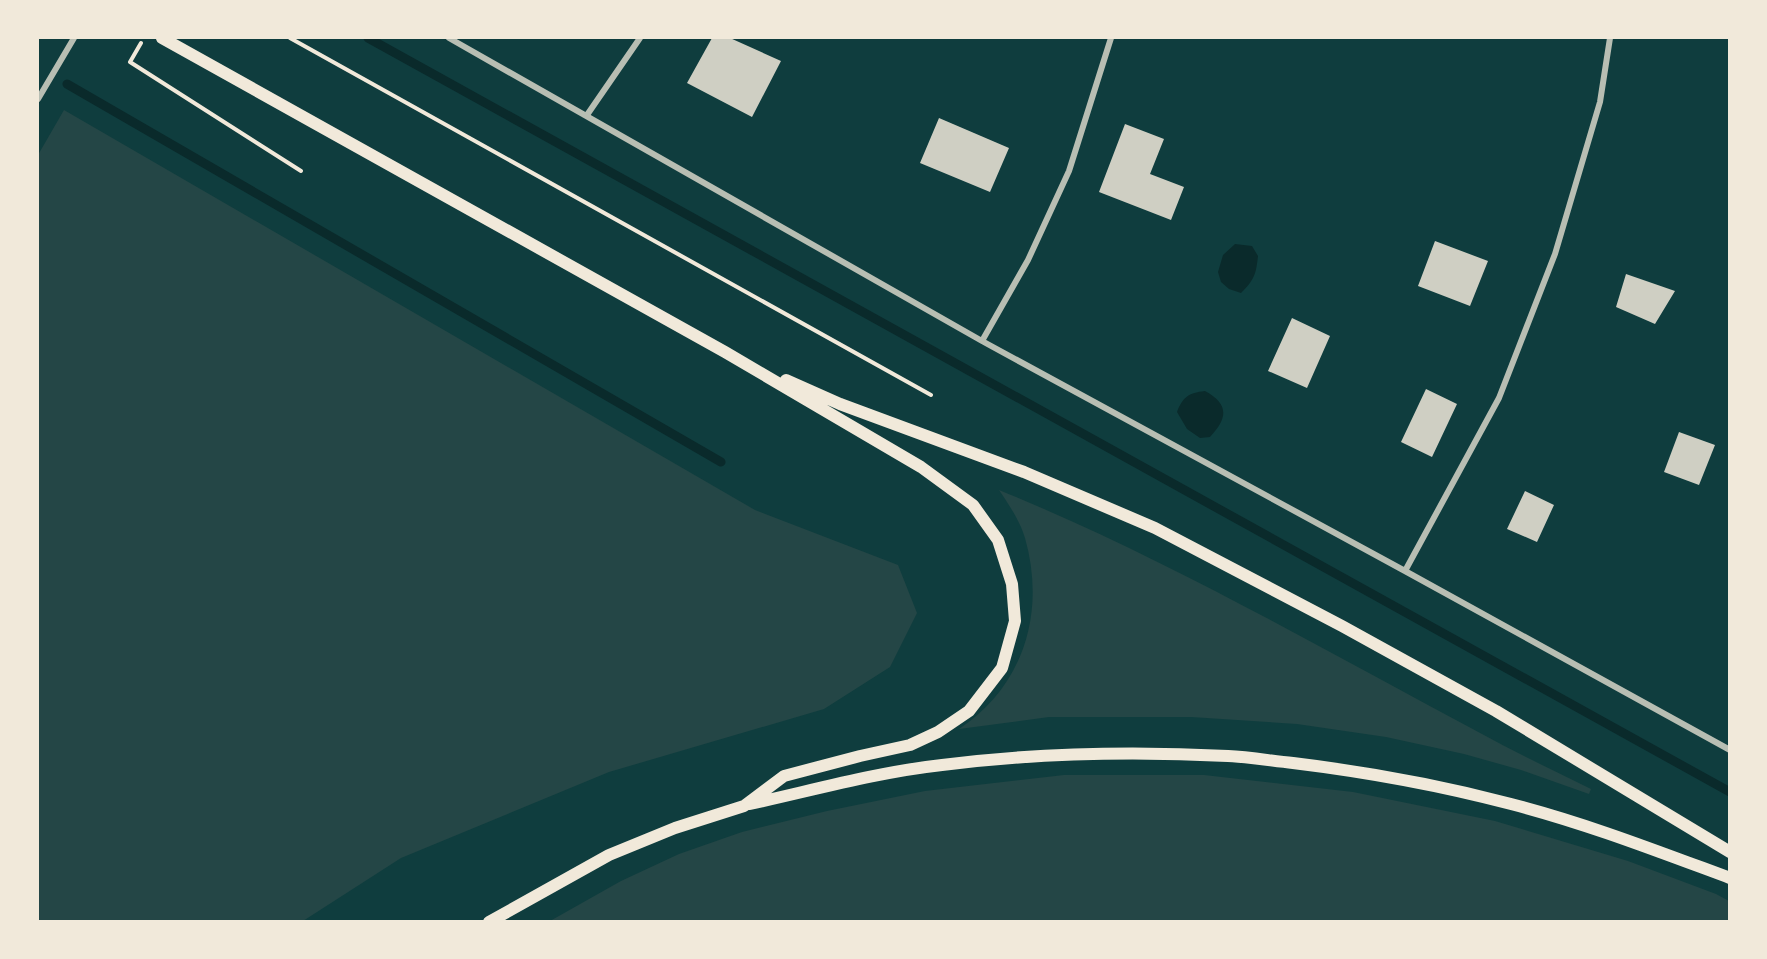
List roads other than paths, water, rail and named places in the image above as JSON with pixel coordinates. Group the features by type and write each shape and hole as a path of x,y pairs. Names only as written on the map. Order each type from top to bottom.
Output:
{"main road":[{"path":"162,38 725,352 921,467 973,505 998,540 1012,584 1015,621 1002,668 969,711 938,732 910,745 784,776 744,806"},
{"path":"725,352 840,404 1024,471 1155,528 1496,711 1730,852"},
{"path":"489,921 609,855 675,828 744,806 852,781 940,765 1030,756 1119,754 1230,756 1337,768 1430,784 1512,804 1603,831 1730,878"}],"street":[{"path":"38,99 74,38"},
{"path":"449,38 982,341 1730,750"},
{"path":"587,115 640,38"},
{"path":"982,341 1028,260 1069,171 1111,38"},
{"path":"1405,571 1499,398 1555,254 1600,102 1610,38"}],"waterway":[{"path":"368,38 1730,792"},
{"path":"67,84 721,462"}]}
